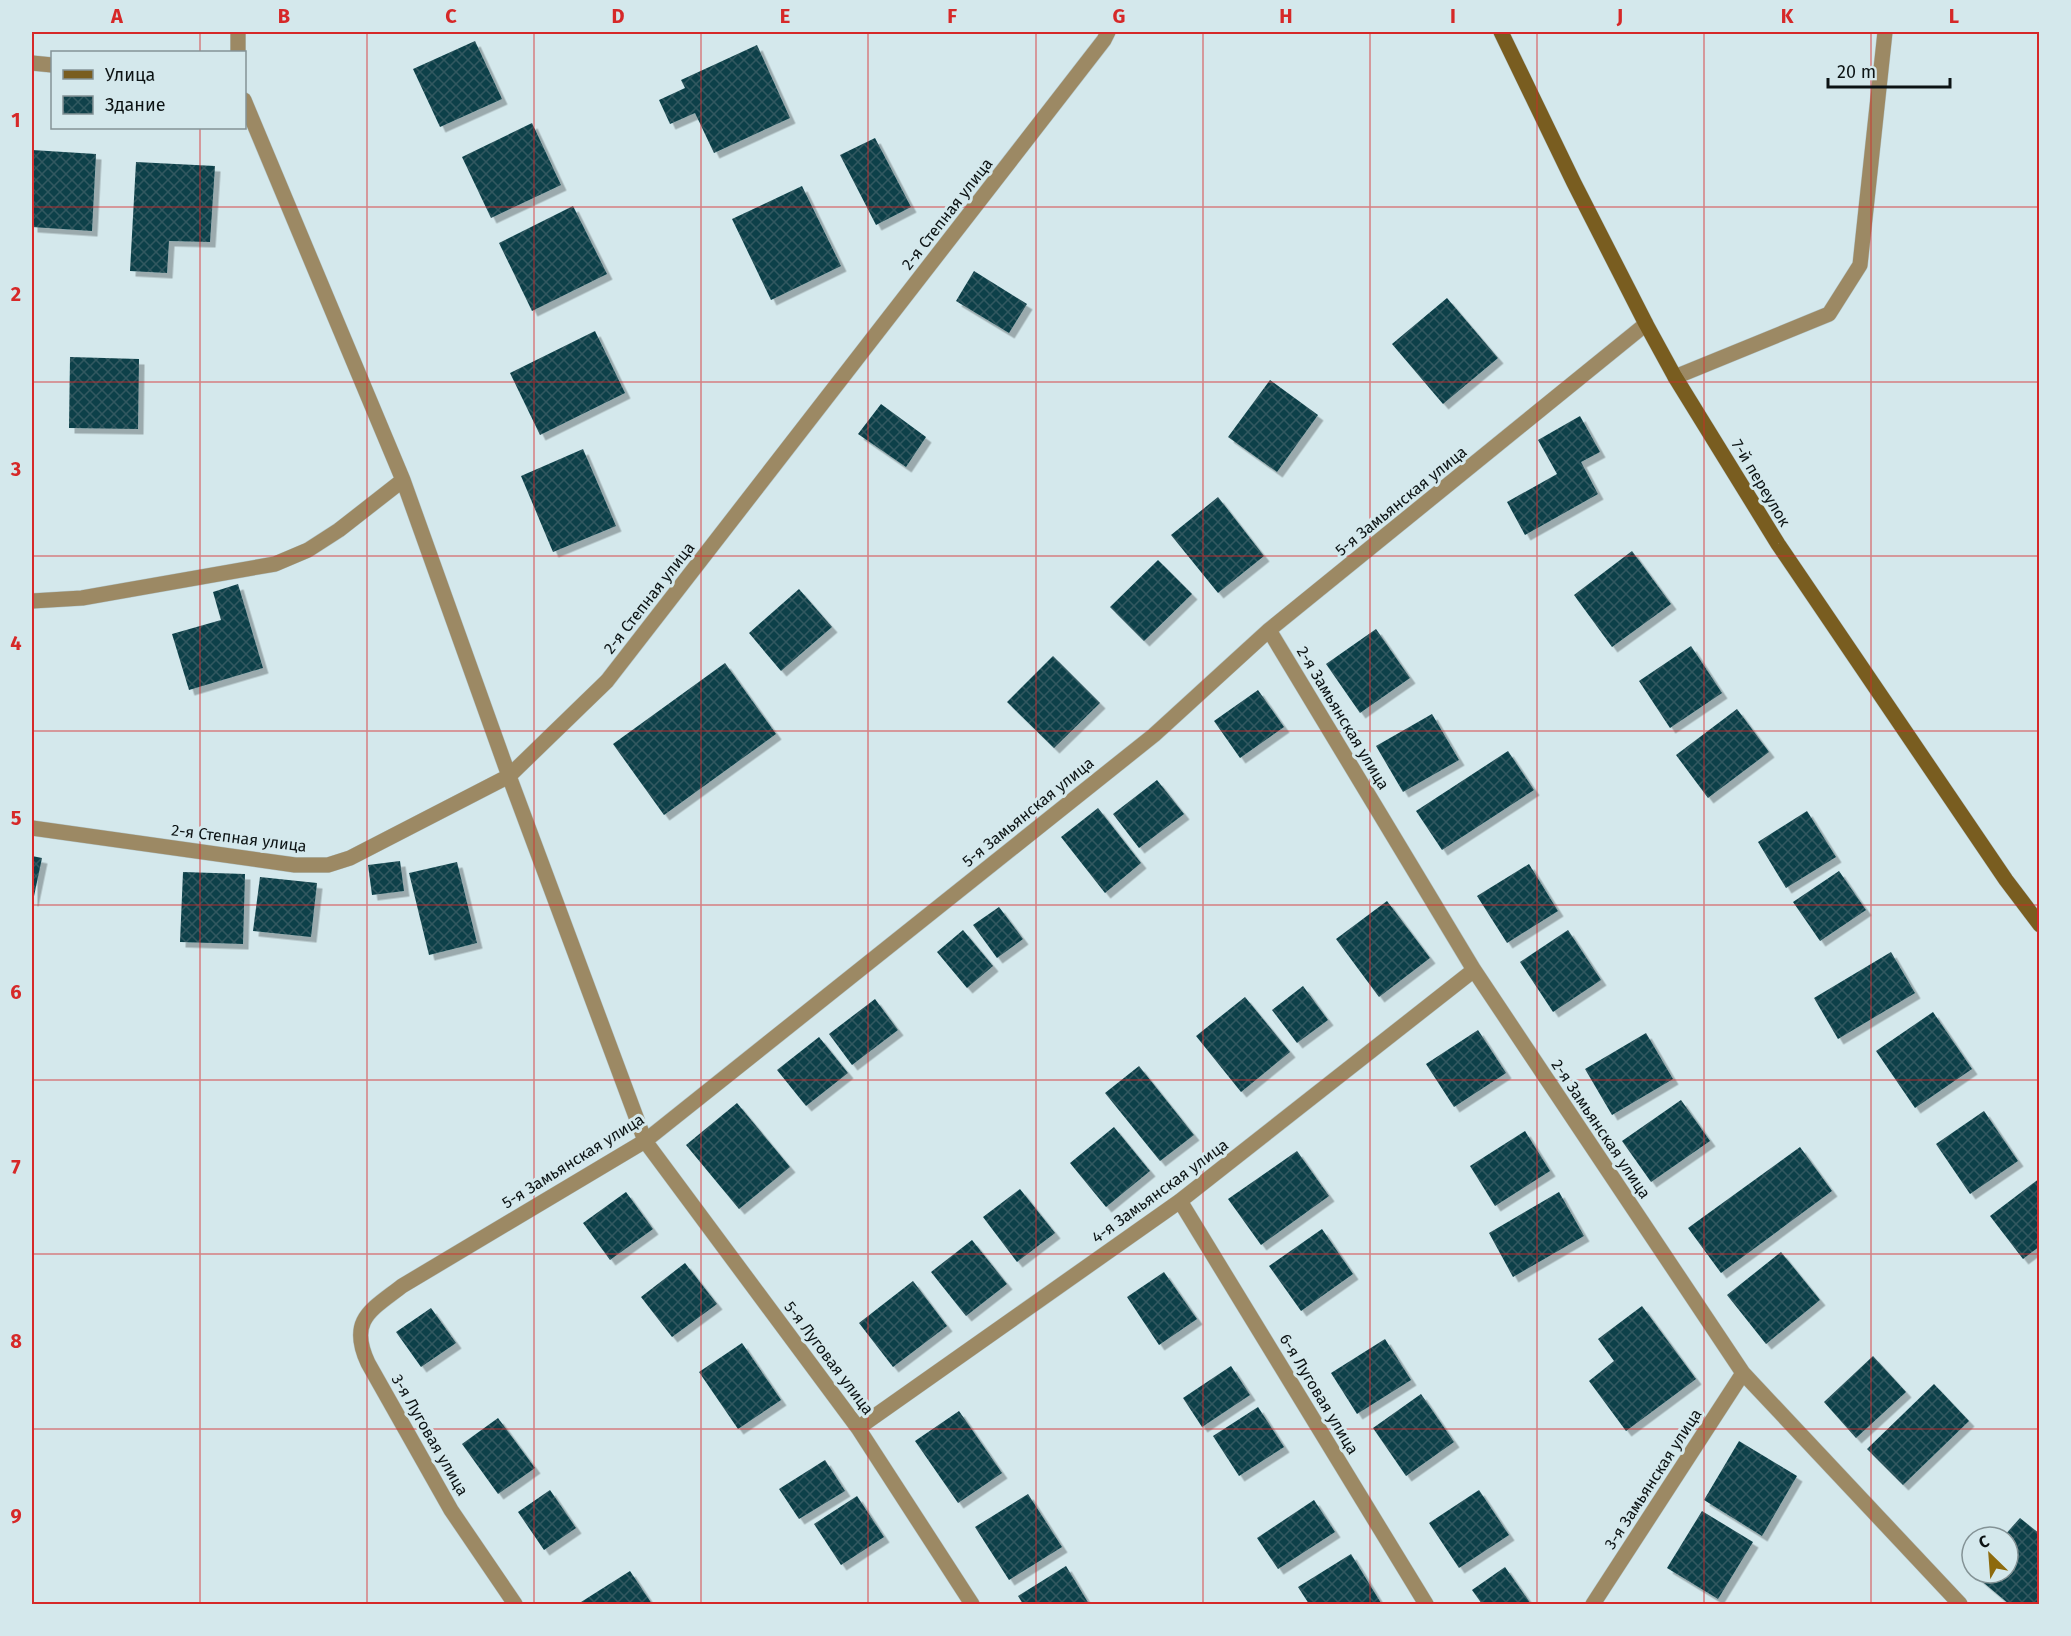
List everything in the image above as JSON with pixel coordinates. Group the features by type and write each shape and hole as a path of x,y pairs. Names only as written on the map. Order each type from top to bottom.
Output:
{"street":[{"path":"237,51 238,32"},
{"name":"2-я Степная улица","path":"32,828 296,865 328,865 368,850 509,776 607,681 1097,50 1108,32"},
{"name":"7-й переулок","path":"1501,32 1574,183 1675,376 1778,544 2006,880 2040,925"},
{"path":"1675,376 1830,314 1854,275 1860,265 1886,32"},
{"path":"32,63 51,64"},
{"name":"5-я Луговая улица","path":"246,105 403,480 509,776 645,1141 858,1428 972,1605"},
{"name":"5-я Замьянская улица","path":"402,1287 645,1141 1154,735 1269,630 1646,324"},
{"path":"32,601 82,598 275,564 308,550 339,530 403,480"},
{"name":"2-я Замьянская улица","path":"1269,630 1474,970 1743,1373 1960,1605"},
{"name":"4-я Замьянская улица","path":"858,1428 1180,1202 1474,970"},
{"name":"6-я Луговая улица","path":"1180,1202 1426,1605"},
{"name":"3-я Луговая улица","path":"402,1287 370,1310 362,1322 362,1351 451,1510 515,1605"},
{"name":"3-я Замьянская улица","path":"1593,1605 1743,1373"}],"building":[{"path":"475,41 502,99 440,127 413,69"},
{"path":"757,45 790,118 714,153 695,113 670,124 659,100 685,88 681,80"},
{"path":"532,123 561,185 491,218 462,157"},
{"path":"875,138 911,207 876,225 840,155"},
{"path":"32,150 96,154 92,231 32,227"},
{"path":"136,162 215,166 210,242 169,241 167,273 130,271"},
{"path":"802,186 841,266 771,300 732,219"},
{"path":"573,206 607,274 532,311 499,243"},
{"path":"974,271 1027,304 1009,333 956,301"},
{"path":"1447,298 1498,358 1443,404 1392,344"},
{"path":"595,331 625,393 540,435 510,373"},
{"path":"70,357 139,359 138,429 69,428"},
{"path":"1270,380 1318,415 1277,472 1228,437"},
{"path":"881,404 926,437 906,467 858,434"},
{"path":"1580,416 1600,452 1581,462 1598,494 1525,535 1507,502 1557,474 1538,440"},
{"path":"583,449 616,526 553,552 521,476"},
{"path":"1218,497 1264,556 1218,593 1171,535"},
{"path":"1632,551 1671,604 1612,647 1574,595"},
{"path":"1158,560 1192,594 1144,641 1110,607"},
{"path":"238,584 263,668 189,690 172,634 221,620 213,592"},
{"path":"799,589 832,627 781,671 749,633"},
{"path":"1376,629 1410,678 1360,713 1326,664"},
{"path":"1691,646 1722,693 1670,728 1639,681"},
{"path":"1053,656 1100,703 1054,748 1007,702"},
{"path":"725,663 776,734 664,815 613,744"},
{"path":"1258,690 1284,727 1240,758 1214,721"},
{"path":"1737,709 1769,752 1708,798 1676,755"},
{"path":"1432,714 1459,760 1403,792 1376,746"},
{"path":"1508,751 1534,790 1442,850 1416,811"},
{"path":"1157,780 1184,814 1139,848 1113,814"},
{"path":"1098,808 1141,863 1105,893 1061,837"},
{"path":"1807,811 1836,857 1786,888 1758,842"},
{"path":"32,856 42,858 33,901 32,901"},
{"path":"400,861 404,891 372,895 368,865"},
{"path":"457,862 477,943 429,955 409,873"},
{"path":"1529,864 1558,911 1507,943 1477,896"},
{"path":"1839,871 1866,910 1820,941 1793,902"},
{"path":"183,872 245,874 243,944 180,942"},
{"path":"260,877 317,883 311,937 253,931"},
{"path":"1387,901 1430,958 1379,997 1336,939"},
{"path":"999,907 1023,939 997,958 973,925"},
{"path":"963,930 993,966 967,988 937,952"},
{"path":"1568,930 1601,980 1553,1012 1520,962"},
{"path":"1891,952 1915,993 1838,1039 1814,998"},
{"path":"1303,986 1328,1020 1297,1043 1272,1010"},
{"path":"1245,997 1290,1052 1241,1092 1196,1036"},
{"path":"875,999 898,1030 852,1065 829,1034"},
{"path":"1933,1012 1972,1069 1915,1108 1876,1051"},
{"path":"1478,1030 1506,1073 1454,1107 1426,1064"},
{"path":"1646,1033 1673,1079 1612,1115 1585,1069"},
{"path":"819,1037 848,1073 806,1106 777,1070"},
{"path":"1139,1066 1194,1135 1160,1161 1105,1093"},
{"path":"1681,1100 1710,1141 1651,1182 1622,1141"},
{"path":"737,1103 790,1167 739,1209 686,1145"},
{"path":"1984,1111 2018,1161 1970,1194 1936,1144"},
{"path":"1114,1127 1150,1171 1106,1207 1070,1163"},
{"path":"1525,1131 1550,1171 1495,1206 1470,1166"},
{"path":"1800,1147 1832,1191 1721,1273 1688,1228"},
{"path":"1297,1151 1329,1196 1261,1245 1228,1199"},
{"path":"2040,1178 2040,1246 2023,1259 1990,1216"},
{"path":"1020,1189 1055,1233 1017,1262 983,1217"},
{"path":"626,1192 653,1229 610,1260 583,1223"},
{"path":"1559,1192 1584,1236 1513,1277 1489,1233"},
{"path":"1322,1229 1353,1274 1301,1311 1269,1266"},
{"path":"972,1240 1007,1284 966,1316 931,1272"},
{"path":"1781,1252 1820,1300 1766,1344 1727,1295"},
{"path":"685,1263 717,1304 672,1337 641,1297"},
{"path":"1164,1272 1197,1319 1159,1345 1127,1297"},
{"path":"913,1281 947,1326 893,1367 859,1323"},
{"path":"1642,1306 1696,1379 1626,1431 1589,1381 1614,1361 1598,1339"},
{"path":"431,1308 456,1343 421,1367 396,1332"},
{"path":"1385,1339 1411,1380 1357,1414 1331,1373"},
{"path":"742,1343 781,1400 738,1429 699,1372"},
{"path":"1873,1356 1906,1392 1856,1438 1824,1402"},
{"path":"1231,1366 1250,1395 1202,1427 1183,1398"},
{"path":"1934,1384 1969,1421 1903,1485 1867,1449"},
{"path":"1421,1394 1454,1442 1406,1476 1373,1428"},
{"path":"1258,1407 1284,1447 1239,1476 1213,1436"},
{"path":"959,1411 1002,1473 958,1503 915,1441"},
{"path":"498,1418 535,1468 498,1494 462,1444"},
{"path":"1739,1441 1797,1476 1762,1536 1704,1500"},
{"path":"825,1460 845,1491 799,1519 779,1489"},
{"path":"550,1490 576,1528 544,1550 518,1512"},
{"path":"1479,1490 1509,1535 1459,1568 1429,1523"},
{"path":"1028,1494 1062,1547 1009,1580 975,1527"},
{"path":"857,1496 884,1537 841,1565 814,1524"},
{"path":"1314,1500 1335,1532 1278,1569 1257,1538"},
{"path":"1702,1511 1753,1542 1718,1599 1667,1568"},
{"path":"2020,1518 2040,1534 2040,1604 2009,1604 1986,1585 2020,1585 2020,1525 2014,1525"},
{"path":"1351,1554 1381,1603 1309,1604 1298,1587"},
{"path":"1066,1566 1089,1604 1023,1604 1018,1596"},
{"path":"1505,1567 1531,1604 1482,1604 1472,1590"},
{"path":"630,1571 652,1604 582,1604 581,1602"}]}
